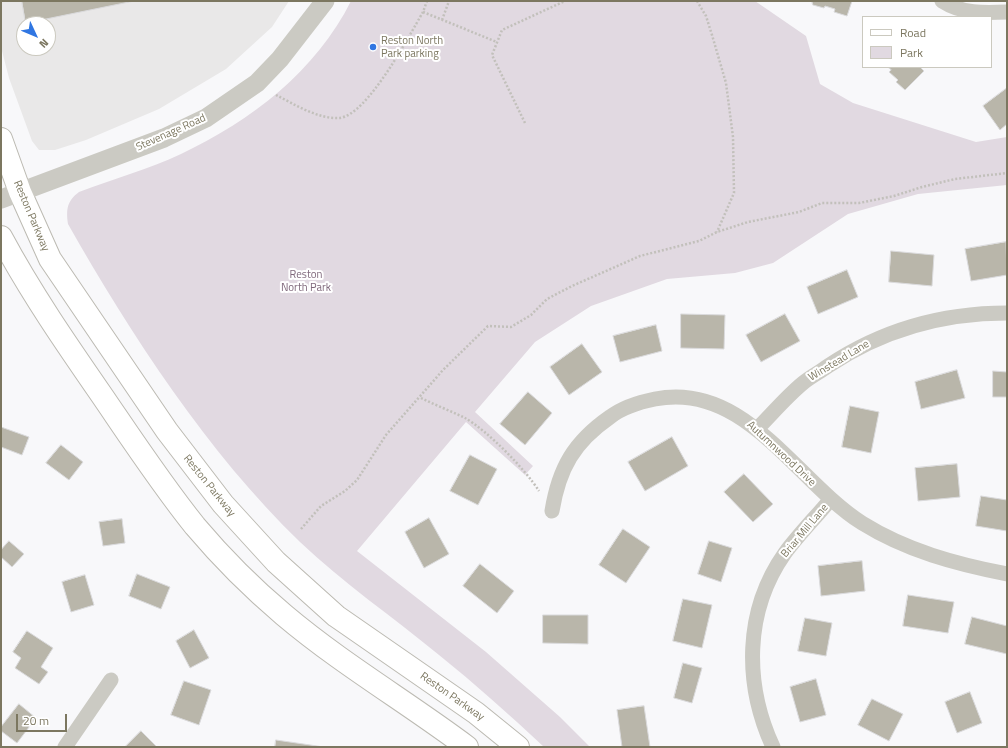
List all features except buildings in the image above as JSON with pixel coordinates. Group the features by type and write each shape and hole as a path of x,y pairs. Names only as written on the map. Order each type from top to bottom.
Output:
{"main road":[{"name":"Reston Parkway","path":"1,139 10,195 38,235 67,285 171,437 202,478 251,536 300,585 336,616 377,646 476,713 518,747"},
{"path":"1,237 36,299 93,383 174,499 214,547 259,592 311,636 347,664 438,724 467,747"}],"street":[{"name":"Stevenage Road","path":"10,195 164,138 206,118 232,101 266,73 290,49 325,1"},
{"path":"942,1 961,10 978,13 1007,12"},
{"name":"Winstead Lane","path":"757,429 803,383 846,354 878,338 913,325 949,317 982,313 1007,313"},
{"name":"Autumnwood Drive","path":"552,511 556,486 563,469 579,443 596,426 615,413 641,402 664,397 694,398 713,403 736,414 757,429 831,500 861,522 915,550 951,562 1007,574"},
{"name":"Briar Mill Lane","path":"772,747 763,726 755,697 752,663 754,629 762,599 772,574 786,552 831,500"},
{"path":"65,747 112,680"}],"path":[{"path":"276,95 301,108 326,116 340,118 348,115 360,106 379,83 423,12 428,1"},
{"path":"442,20 449,1"},
{"path":"524,123 492,55 502,30 565,1"},
{"path":"697,1 706,16 726,83 733,137 734,193 717,232"},
{"path":"423,12 498,42"},
{"path":"301,529 321,506 345,491 357,480 386,435 421,398 444,370 488,326 511,327 531,315 547,299 572,286 640,256 699,241 717,232 748,222 799,212 822,203 859,203 894,196 955,179 1007,173"},
{"path":"421,398 465,418 477,426 519,465 534,482 552,511"}],"shaded area":[{"path":"1,1 289,1 272,27 226,69 159,109 86,140 55,150 39,150 32,141 9,78 1,47"}],"green space":[{"name":"Reston North Park","path":"351,1 755,1 806,36 820,84 853,103 976,142 1007,137 1007,185 918,194 848,214 773,263 735,273 667,279 591,306 535,342 475,412 533,466 525,475 466,422 357,551 486,652 560,717 590,747 544,747 466,677 333,572 300,542 266,507 234,470 203,432 173,391 118,308 68,224 68,206 75,195 79,192 181,154 207,141 256,110 279,91 320,50 337,26"}],"place":[{"name":"Reston North Park parking","path":"373,47"}]}
